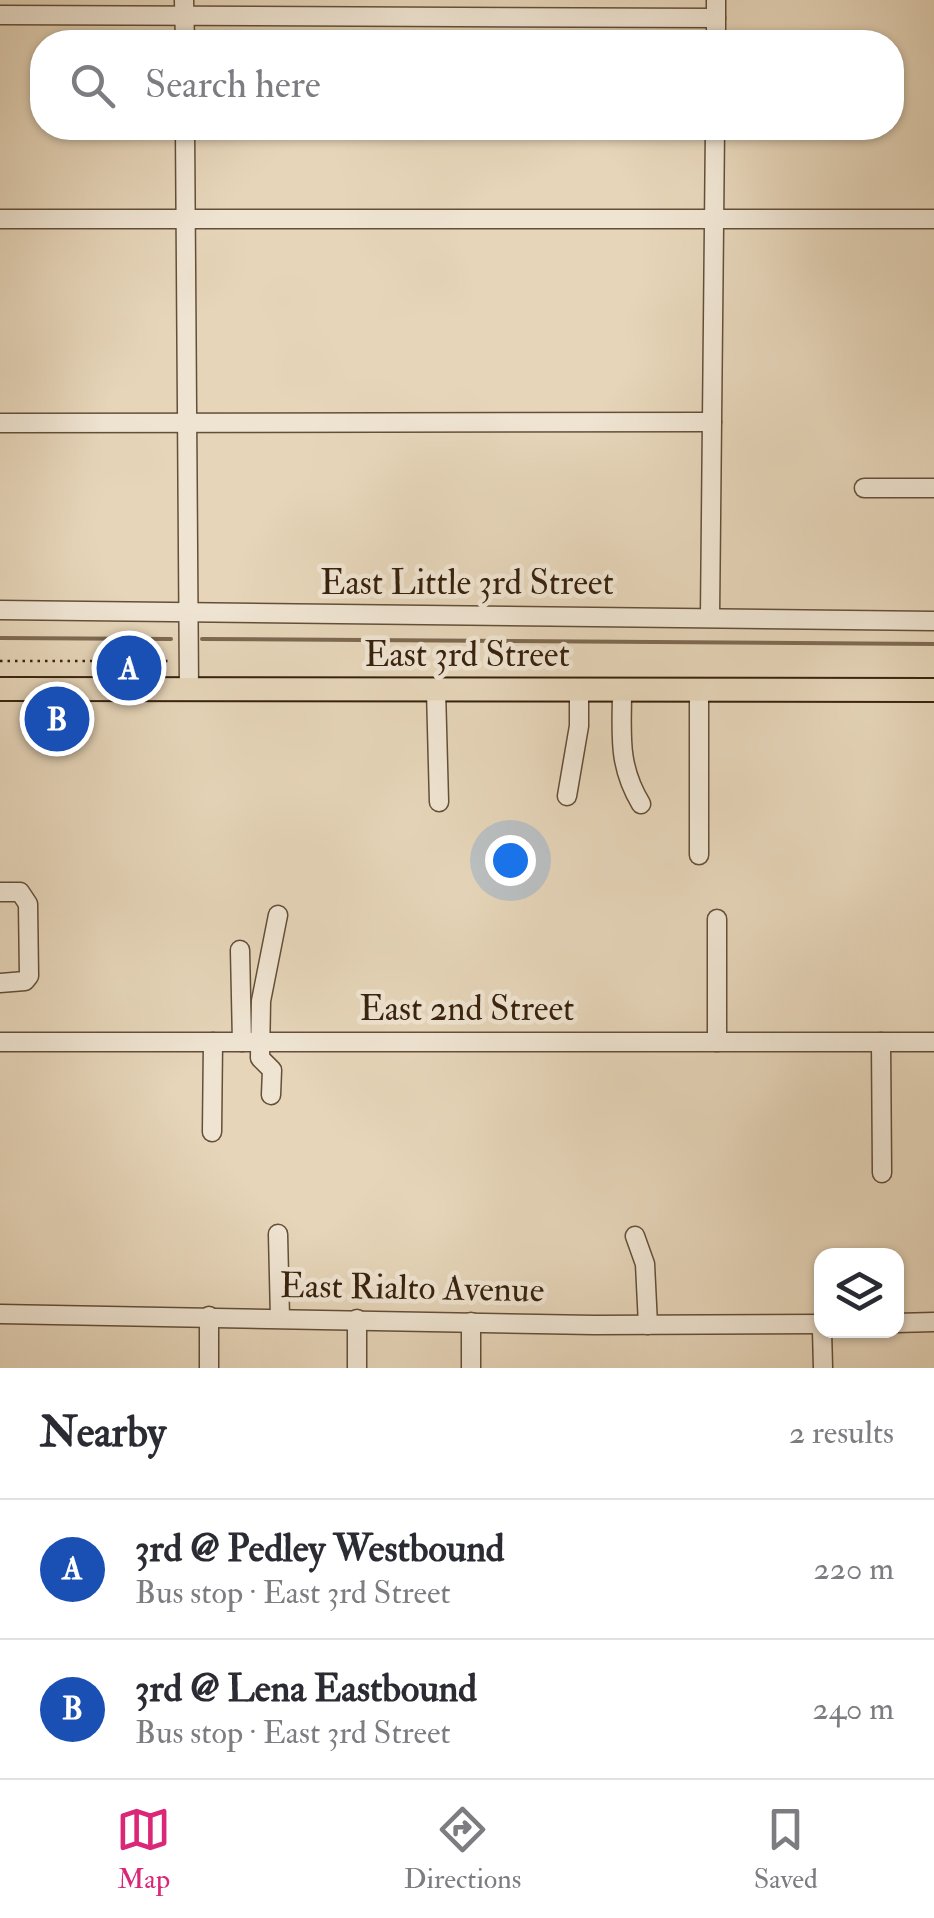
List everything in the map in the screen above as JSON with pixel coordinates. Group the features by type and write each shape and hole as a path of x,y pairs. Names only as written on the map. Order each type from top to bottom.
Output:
{"main road":[{"name":"East 3rd Street","path":"0,690 934,690"}],"street":[{"path":"0,15 184,8 716,9"},
{"path":"185,140 189,690"},
{"path":"710,616 715,140"},
{"path":"0,219 934,219"},
{"path":"0,423 712,422"},
{"path":"864,488 934,488"},
{"name":"East Little 3rd Street","path":"0,610 934,621"},
{"path":"436,690 439,802"},
{"path":"567,796 579,726 579,690"},
{"path":"622,690 622,756 627,780 642,804"},
{"path":"699,690 699,856"},
{"path":"0,892 20,892 28,904 29,976 26,982 0,983"},
{"path":"251,1042 278,915"},
{"path":"717,919 717,1042"},
{"path":"240,950 251,1042 272,1070"},
{"name":"East 2nd Street","path":"0,1042 934,1042"},
{"path":"212,1132 213,1042"},
{"path":"271,1095 272,1070 280,1063 283,1042"},
{"path":"881,1042 882,1173"},
{"path":"278,1234 280,1318"},
{"path":"635,1236 645,1264 648,1325"},
{"name":"East Rialto Avenue","path":"0,1314 814,1327"},
{"path":"209,1368 210,1316"},
{"path":"357,1319 357,1368"},
{"path":"471,1322 471,1368"},
{"path":"904,1323 934,1322"},
{"path":"822,1338 822,1368"}],"path":[{"path":"0,661 188,661"}],"waterway":[{"path":"0,638 171,639"},
{"path":"202,639 934,644"}],"place":[{"name":"3rd @ Pedley Westbound","path":"129,668"},
{"name":"3rd @ Lena Eastbound","path":"57,719"}]}
